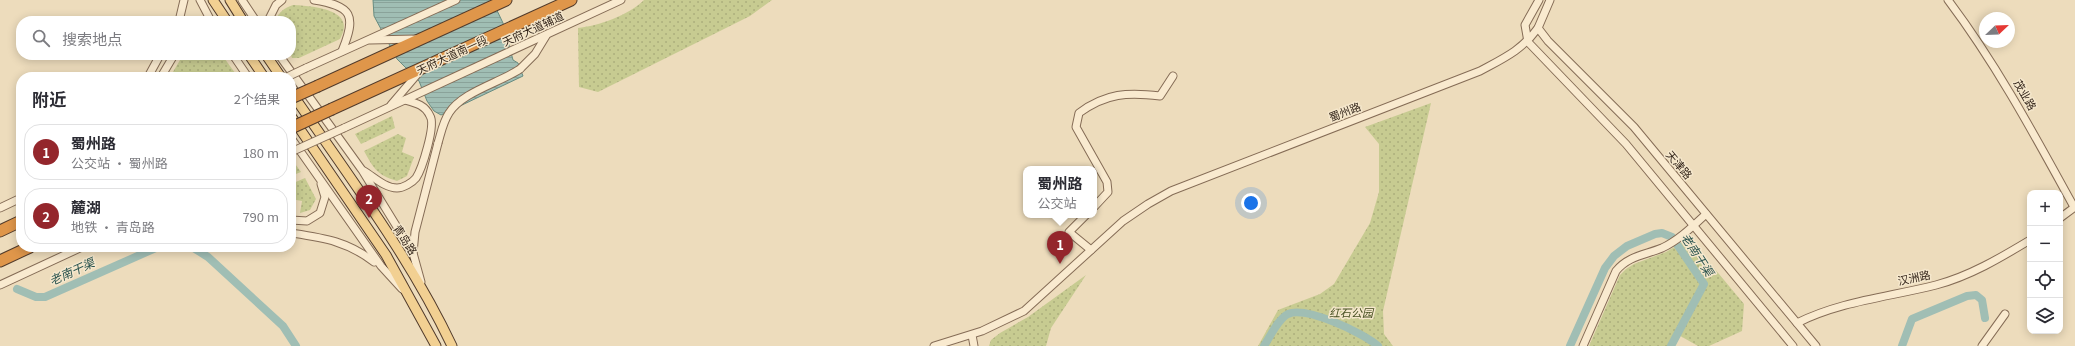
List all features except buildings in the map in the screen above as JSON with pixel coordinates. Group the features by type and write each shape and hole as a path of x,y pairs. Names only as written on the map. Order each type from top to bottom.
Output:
{"highway":[{"name":"天府大道南一段","path":"296,126 332,109 408,79 422,68 571,0"},
{"path":"296,96 502,2"},
{"path":"0,231 16,223"},
{"path":"0,260 18,252"}],"main road":[{"path":"213,0 223,16"},
{"path":"230,0 240,16"},
{"path":"252,60 261,72"},
{"path":"269,60 278,72"},
{"name":"青岛路","path":"296,99 396,246 424,292 452,346"},
{"path":"296,123 386,255 436,346"}],"street":[{"path":"180,16 184,0"},
{"path":"200,0 208,16"},
{"path":"242,0 253,16"},
{"path":"270,16 276,4 282,0"},
{"path":"314,0 335,4 342,7 348,15 350,30 342,51"},
{"path":"296,73 365,41 381,37 456,0"},
{"name":"天府大道辅道","path":"296,150 621,0"},
{"path":"1539,0 1526,24 1528,42 1626,144 1793,346"},
{"path":"1538,28 1550,0"},
{"name":"茂业路","path":"1948,0 1987,54 2016,100 2075,207"},
{"name":"蜀州路","path":"934,346 972,335 1024,312 1129,217 1171,190 1480,71 1513,53 1528,42 1538,28"},
{"name":"天津路","path":"1538,28 1548,41 1634,127 1816,346"},
{"path":"413,253 415,232 443,125 455,105 464,98 508,77 520,69 535,54 546,35"},
{"path":"381,37 420,39"},
{"path":"151,72 157,60"},
{"path":"164,72 171,60"},
{"path":"236,60 245,72"},
{"path":"283,60 291,72"},
{"path":"1097,203 1108,192 1107,182 1076,127 1079,113 1094,102 1120,95 1132,93 1160,96 1173,76"},
{"path":"296,79 362,170 413,253 424,292"},
{"path":"389,107 408,79"},
{"path":"362,170 388,186 398,188 415,180 420,171 432,128 431,117 426,109 418,103 405,100"},
{"path":"296,145 381,266 411,299"},
{"path":"296,220 308,221 320,213 325,197 320,180"},
{"path":"0,208 16,200"},
{"path":"2063,216 2075,207"},
{"path":"1583,346 1616,271 1623,263 1662,248 1694,225 1706,214"},
{"path":"1083,218 1069,232 1091,250"},
{"path":"296,234 340,242 361,251 381,266"},
{"name":"汉洲路","path":"1797,323 1860,300 1937,285 1976,271 2027,242"},
{"path":"0,285 71,252"},
{"path":"1982,346 2005,314"},
{"path":"972,335 974,346"}],"green space":[{"path":"644,0 772,0 750,16 598,92 579,87 578,28 595,25 613,19 622,15"},
{"path":"293,5 321,8 338,15 343,21 344,29 340,39 296,58 296,16 278,16"},
{"path":"180,60 226,60 234,72 173,72"},
{"name":"红石公园","path":"1431,103 1383,311 1384,334 1393,346 1258,346 1278,310 1320,294 1334,284 1370,223 1379,192 1379,144 1365,127"},
{"path":"392,116 395,128 361,144 355,134"},
{"path":"398,134 406,138 402,152 414,157 407,176 397,181 380,174 364,151"},
{"path":"296,165 301,172 296,174"},
{"path":"305,178 316,199 310,210 300,213 302,201 296,200 296,182"},
{"path":"1689,238 1744,304 1742,331 1709,346 1698,346 1675,333 1669,346 1589,346 1620,275 1634,264 1666,252"},
{"path":"1086,275 1051,328 1046,346 989,346 991,340 1000,333 1028,317"}],"water":[{"path":"373,0 492,0 503,23 513,60 518,63 523,76 441,115 434,111 427,101 419,81 397,59 374,16"}],"waterway":[{"name":"老南干渠","path":"1570,346 1605,268 1614,256 1627,246 1655,234 1662,233 1672,237 1704,284 1671,346"},
{"name":"老南干渠","path":"17,289 36,297 45,297 147,252"},
{"name":"老南干渠","path":"200,252 208,257 283,326 296,346"},
{"name":"老南干渠","path":"1902,346 1912,319 1967,296 1976,295 1982,300 1985,318"},
{"name":"老南干渠","path":"1264,346 1274,328 1284,316 1296,313 1321,317 1334,322 1361,334 1378,346"}],"place":[{"name":"麓湖","path":"369,218"},
{"name":"蜀州路","path":"1060,264"}]}
